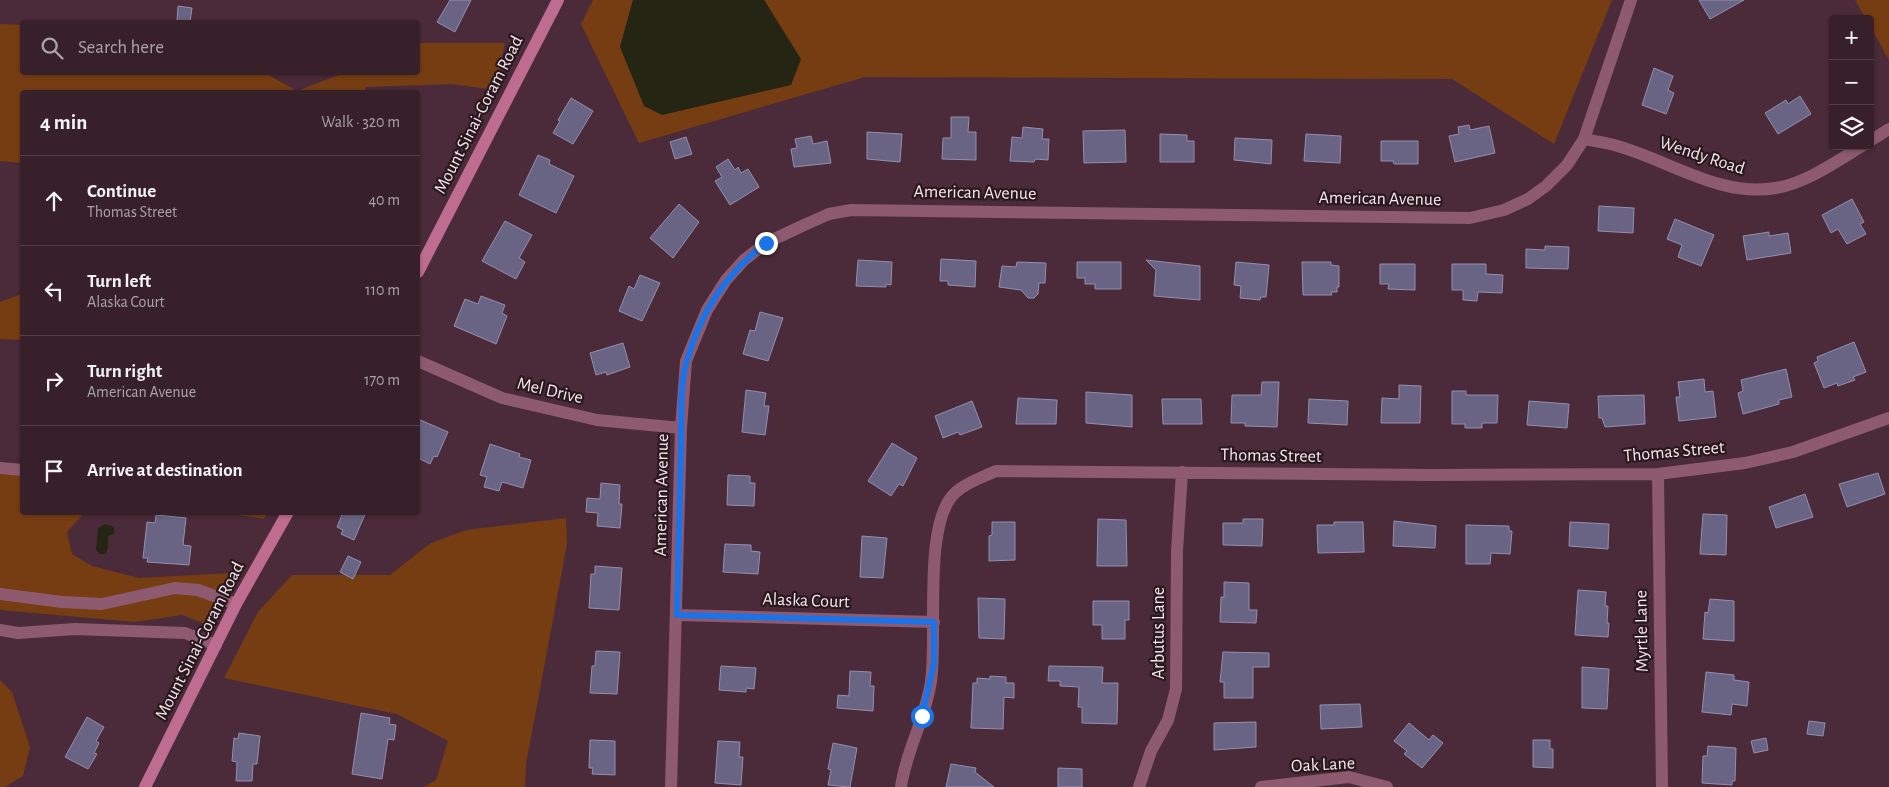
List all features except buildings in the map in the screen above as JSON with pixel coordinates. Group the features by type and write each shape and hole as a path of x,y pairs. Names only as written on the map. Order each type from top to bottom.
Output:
{"main road":[{"name":"Mount Sinai-Coram Road","path":"420,268 558,0"},
{"name":"Mount Sinai-Coram Road","path":"145,787 236,604 286,515"}],"street":[{"name":"American Avenue","path":"671,787 681,428 686,361 707,310 726,280 744,260 766,243 829,214 851,210 1470,218 1504,210 1528,199 1546,186 1567,165 1584,140 1631,0"},
{"path":"1874,138 1889,129"},
{"name":"Wendy Road","path":"1584,140 1611,144 1729,187 1752,190 1777,188 1808,177 1855,150"},
{"name":"Mel Drive","path":"420,362 502,398 597,420 681,428"},
{"name":"Thomas Street","path":"901,787 909,748 922,716 931,684 935,540 943,512 955,492 996,471 1431,475 1658,474 1744,463 1783,454 1889,418"},
{"path":"0,468 20,470"},
{"name":"Arbutus Lane","path":"1139,787 1151,751 1168,720 1176,689 1177,552 1182,472"},
{"name":"Myrtle Lane","path":"1658,474 1662,787"},
{"path":"0,594 62,602 102,604 176,588 198,590 236,604"},
{"name":"Alaska Court","path":"677,615 934,622"},
{"path":"0,630 18,633 75,629 185,633 216,645"},
{"name":"Oak Lane","path":"1261,787 1349,777 1386,787"}],"shaded area":[{"path":"593,0 633,0 620,47 781,28 764,0 1612,0 1554,144 1452,79 865,77 639,143 581,24"},
{"path":"633,0 764,0 801,59 791,85 662,115 644,106 620,47"},
{"path":"1855,0 1889,0 1889,60 1874,33 1874,15 1864,15"},
{"path":"0,24 20,25 20,75 269,75 295,90 20,90 20,163 0,161"},
{"path":"420,43 505,43 495,90 452,84 366,87 365,90 300,90 339,75 420,75"},
{"path":"20,295 20,340 0,339 0,302"},
{"path":"0,474 20,475 20,515 82,515 67,532 72,554 92,566 139,578 234,573 208,625 182,615 135,622 0,610"},
{"path":"240,515 266,515 264,519"},
{"path":"566,518 567,544 526,764 525,787 424,787 436,780 448,741 397,714 224,678 258,612 292,575 390,575 431,543 466,530"},
{"path":"105,524 114,527 114,534 108,536 108,548 105,554 100,554 96,550 98,528"},
{"path":"0,680 12,692 30,747 23,776 5,787 0,787"}],"route":[{"path":"766,243 744,260 726,280 707,310 686,361 681,428 677,615 934,622 934,663 931,684 922,716"}]}
